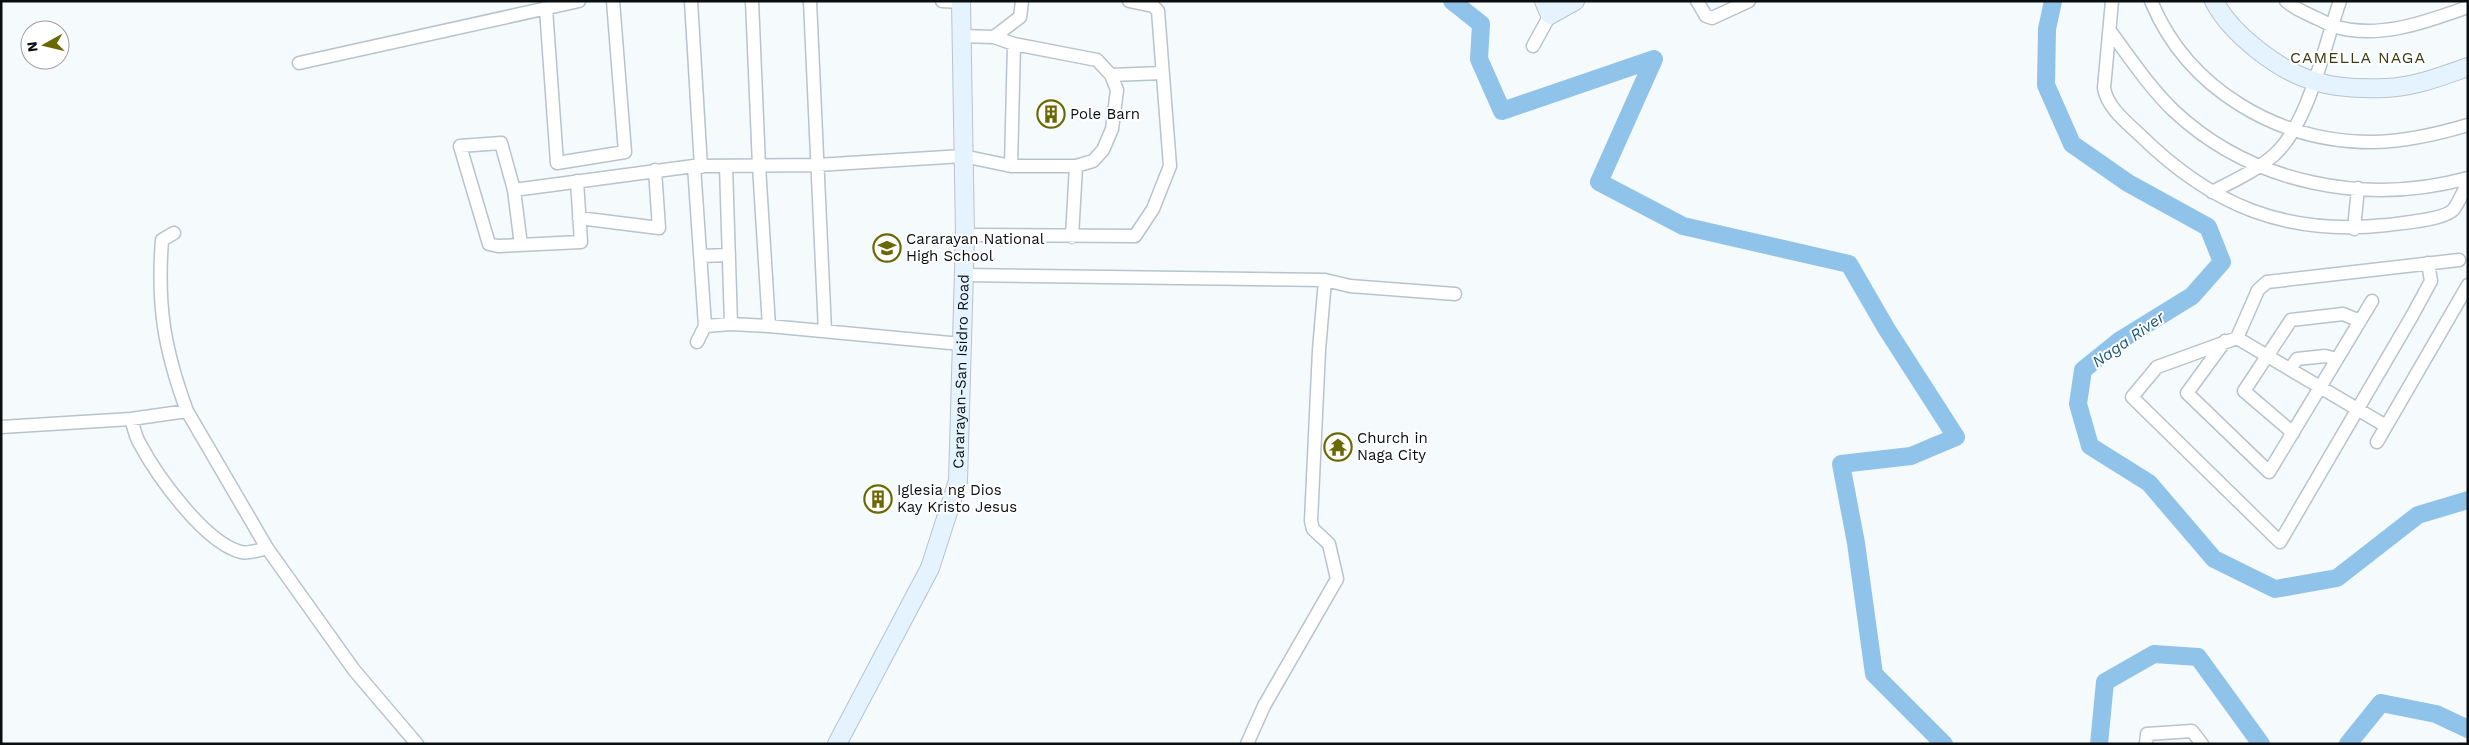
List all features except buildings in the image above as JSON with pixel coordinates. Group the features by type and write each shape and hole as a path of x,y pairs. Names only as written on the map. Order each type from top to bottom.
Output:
{"main road":[{"path":"1547,8 1575,1"},
{"path":"2214,1 2238,34 2269,59 2313,81 2359,88 2387,88 2416,83 2468,67"},
{"name":"Cararayan-San Isidro Road","path":"838,744 930,568 958,481 964,275 961,2"}],"street":[{"path":"299,63 579,1"},
{"path":"546,9 557,163 626,152 613,1"},
{"path":"691,1 701,256 706,326 697,342"},
{"path":"752,1 759,166 769,326"},
{"path":"810,1 824,331"},
{"path":"942,1 961,2"},
{"path":"1020,17 1022,1"},
{"path":"994,37 1020,17 1033,1"},
{"path":"964,235 1135,236 1153,209 1170,166 1158,11 1153,6 1129,1"},
{"path":"1697,1 1706,16 1712,18 1749,1"},
{"path":"2112,1 2104,88 2105,97 2123,119 2176,168 2212,192 2237,205 2269,217 2312,227 2354,229 2424,220 2445,215 2452,210 2468,183"},
{"path":"2151,1 2161,24 2185,58 2220,93 2261,118 2294,130 2331,138 2374,142 2430,135 2468,125"},
{"path":"2286,1 2331,26 2362,30 2391,30 2434,20 2468,6"},
{"path":"2212,192 2260,167 2276,154 2294,130 2340,1"},
{"path":"1533,46 1547,8"},
{"path":"2110,31 2174,110 2208,138 2249,163 2286,177 2330,186 2358,188 2430,185 2468,178"},
{"path":"514,190 697,166 817,165 963,156 1010,166 1076,166 1093,161 1103,150 1112,129 1117,90 1111,75 1097,60 1014,44 994,37 961,36"},
{"path":"1010,166 1014,44"},
{"path":"1111,75 1162,73"},
{"path":"521,245 514,190 501,143 460,146 489,244 498,246 521,245 581,242 578,181"},
{"path":"726,166 731,324"},
{"path":"1072,237 1076,166"},
{"path":"580,218 659,228 655,170"},
{"path":"2354,229 2358,188"},
{"path":"174,233 162,240 159,281 161,311 176,380 187,411 267,548 354,670 417,744"},
{"path":"701,256 729,255"},
{"path":"2372,302 2269,472 2187,394 2231,339 2258,290 2267,282 2459,260"},
{"path":"2386,426 2357,409 2290,369 2267,356 2231,339 2157,367 2132,398 2280,542 2357,409 2430,281 2428,263"},
{"path":"964,275 1326,280 1350,286 1455,294"},
{"path":"1247,744 1264,706 1336,579 1329,544 1313,529 1311,521 1319,350 1326,280"},
{"path":"2378,442 2468,285"},
{"path":"2293,433 2244,391 2291,320 2343,314 2360,321"},
{"path":"706,326 731,324 769,326 961,344"},
{"path":"2290,369 2296,359 2325,356 2337,359"},
{"path":"1,427 131,419 187,411"},
{"path":"131,419 138,442 154,467 202,528 225,546 242,553 267,548"},
{"path":"2146,744 2147,734 2192,731 2202,744"}],"waterway":[{"path":"1452,1 1481,24 1479,59 1502,111 1654,59 1599,182 1683,226 1849,264 1886,328 1956,437 1911,456 1841,464 1856,543 1874,674 1944,744"},
{"name":"Naga River","path":"2053,1 2047,29 2046,85 2072,144 2128,183 2208,227 2222,262 2192,296 2119,341 2083,370 2078,404 2090,446 2149,483 2214,559 2275,589 2337,578 2418,515 2468,500"},
{"name":"Naga River","path":"2099,744 2105,682 2154,654 2198,657 2261,744"},
{"name":"Naga River","path":"2348,744 2381,703 2436,714 2468,729"}],"place":[{"name":"Pole Barn","path":"1051,114"},
{"name":"Cararayan National High School","path":"887,248"},
{"name":"Church in Naga City","path":"1338,447"},
{"name":"Iglesia ng Dios Kay Kristo Jesus","path":"878,499"}],"district":[{"name":"CAMELLA NAGA","path":"2358,57"}]}
